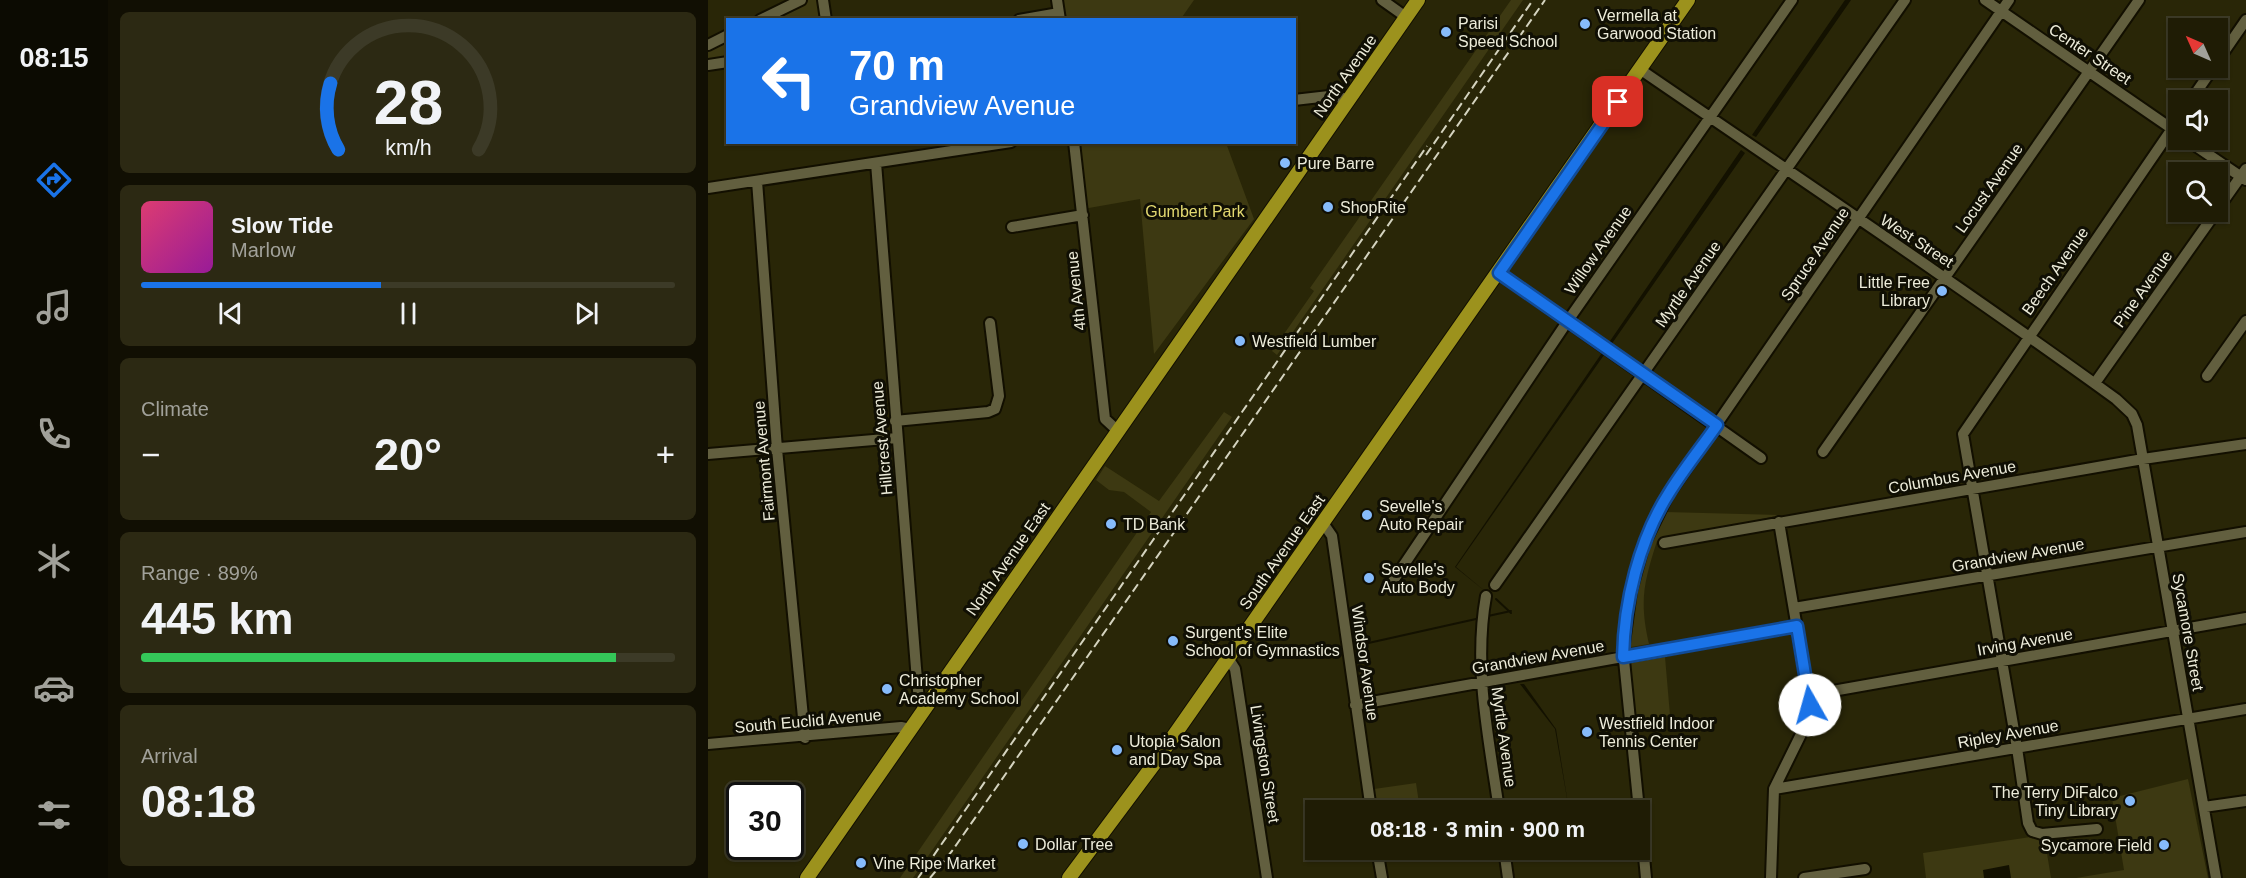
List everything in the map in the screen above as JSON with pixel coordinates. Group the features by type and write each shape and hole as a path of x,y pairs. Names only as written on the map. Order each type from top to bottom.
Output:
{"main road":[{"name":"North Avenue","path":"1237,260 1418,0"},
{"name":"South Avenue East","path":"1069,878 1228,658 1688,0"},
{"name":"North Avenue East","path":"807,878 1237,260"}],"street":[{"path":"764,18 801,0"},
{"path":"823,0 826,18"},
{"path":"1039,18 1059,16 1057,0"},
{"path":"1382,0 1406,17"},
{"name":"Willow Avenue","path":"1393,580 1567,322 1792,0"},
{"name":"Myrtle Avenue","path":"1496,585 1905,0"},
{"name":"Center Street","path":"1985,0 2168,122"},
{"name":"Spruce Avenue","path":"1638,800 1623,657 1631,591 1644,544 1668,495 2009,0"},
{"name":"Locust Avenue","path":"1823,452 2139,0"},
{"path":"2228,46 2246,20"},
{"path":"708,45 726,36"},
{"path":"708,65 726,62"},
{"name":"West Street","path":"1641,70 1857,220 1945,277 2116,399"},
{"path":"1296,100 1329,96 1349,99"},
{"name":"Beech Avenue","path":"1973,490 1964,442 1965,429 2168,138"},
{"path":"708,188 998,144"},
{"name":"4th Avenue","path":"1074,144 1105,419 1118,431"},
{"path":"2203,150 2244,175"},
{"name":"Hillcrest Avenue","path":"876,163 919,701 926,706"},
{"name":"Pine Avenue","path":"2228,196 2244,175"},
{"name":"Fairmont Avenue","path":"757,181 777,449 805,738"},
{"path":"1012,227 1083,215"},
{"name":"Pine Avenue","path":"2095,383 2208,222"},
{"path":"1499,273 1761,458"},
{"path":"2207,376 2246,321"},
{"path":"895,421 988,412 995,409 999,396 990,323"},
{"name":"Sycamore Street","path":"2116,399 2135,419 2216,878"},
{"path":"708,454 897,438"},
{"name":"Columbus Avenue","path":"1664,543 2143,459 2246,444"},
{"path":"1973,490 2028,823 2032,831 2042,834 2097,829"},
{"path":"1771,878 1774,789 1808,720 1810,695 1779,522"},
{"name":"Windsor Avenue","path":"1323,523 1332,536 1369,800"},
{"name":"Grandview Avenue","path":"1794,608 2246,532"},
{"name":"Myrtle Avenue","path":"1486,596 1480,632 1481,682 1498,800"},
{"name":"Irving Avenue","path":"1810,695 2246,618"},
{"name":"Grandview Avenue","path":"1355,705 1797,626"},
{"name":"Livingston Street","path":"1228,658 1236,669 1267,878"},
{"name":"Ripley Avenue","path":"1774,789 2246,709"},
{"name":"South Euclid Avenue","path":"708,744 805,738 901,727 910,729"},
{"path":"2204,807 2246,801"},
{"path":"1379,860 1382,878"},
{"path":"1506,860 1508,878"},
{"path":"1644,860 1646,878"},
{"path":"1804,878 1865,869"}],"green space":[{"path":"801,0 823,0 826,18 764,18"},
{"path":"1055,0 1194,0 1181,18 1058,18"},
{"path":"1511,0 1523,0 1277,355 1272,351 1314,291 1310,288"},
{"path":"726,36 726,62 708,65 708,45"},
{"name":"Gumbert Park","path":"1074,144 1226,144 1254,219 1154,354 1140,199 1083,209"},
{"path":"1224,412 1232,417 913,878 900,878 1151,512 1124,492 1109,490 1096,480 1105,466 1159,501"},
{"path":"1666,512 1781,515 1657,541 1644,592 1644,616 1649,644 1631,647 1634,612 1641,577 1651,544"},
{"path":"1665,657 1670,715 1635,722 1629,663"},
{"path":"2188,779 2208,878 2076,878 2124,870 2112,798"},
{"path":"1416,783 1419,800 1376,800 1374,789"},
{"path":"2044,835 2051,878 1926,878 1923,853"}],"shaded area":[{"path":"1845,0 1851,0 1756,137 1752,135"},
{"path":"1741,150 1745,153 1456,567 1486,592 1455,567"},
{"path":"1520,684 1524,684 1556,729 1567,800 1567,800 1555,729"},
{"path":"2009,865 2011,878 1984,878 1983,870"}],"waterway":[{"path":"1496,599 1511,613"},
{"path":"1488,616 1511,611"},
{"path":"1355,646 1476,619"}],"railway":[{"path":"1426,155 1533,0"},
{"path":"930,878 952,851 1545,0"},
{"path":"918,878 1427,146"}],"place":[{"name":"Vermella at Garwood Station","path":"1585,24"},
{"name":"Parisi Speed School","path":"1446,32"},
{"name":"Pure Barre","path":"1285,163"},
{"name":"ShopRite","path":"1328,207"},
{"name":"Little Free Library","path":"1942,291"},
{"name":"Westfield Lumber","path":"1240,341"},
{"name":"Sevelle's Auto Repair","path":"1367,515"},
{"name":"TD Bank","path":"1111,524"},
{"name":"Sevelle's Auto Body","path":"1369,578"},
{"name":"Surgent's Elite School of Gymnastics","path":"1173,641"},
{"name":"Christopher Academy School","path":"887,689"},
{"name":"Westfield Indoor Tennis Center","path":"1587,732"},
{"name":"Utopia Salon and Day Spa","path":"1117,750"},
{"name":"The Terry DiFalco Tiny Library","path":"2130,801"},
{"name":"Dollar Tree","path":"1023,844"},
{"name":"Sycamore Field","path":"2164,845"},
{"name":"Vine Ripe Market","path":"861,863"}],"route":[{"path":"1618,102 1499,273 1717,425 1668,495 1644,544 1631,591 1623,657 1797,626 1810,705"}]}
